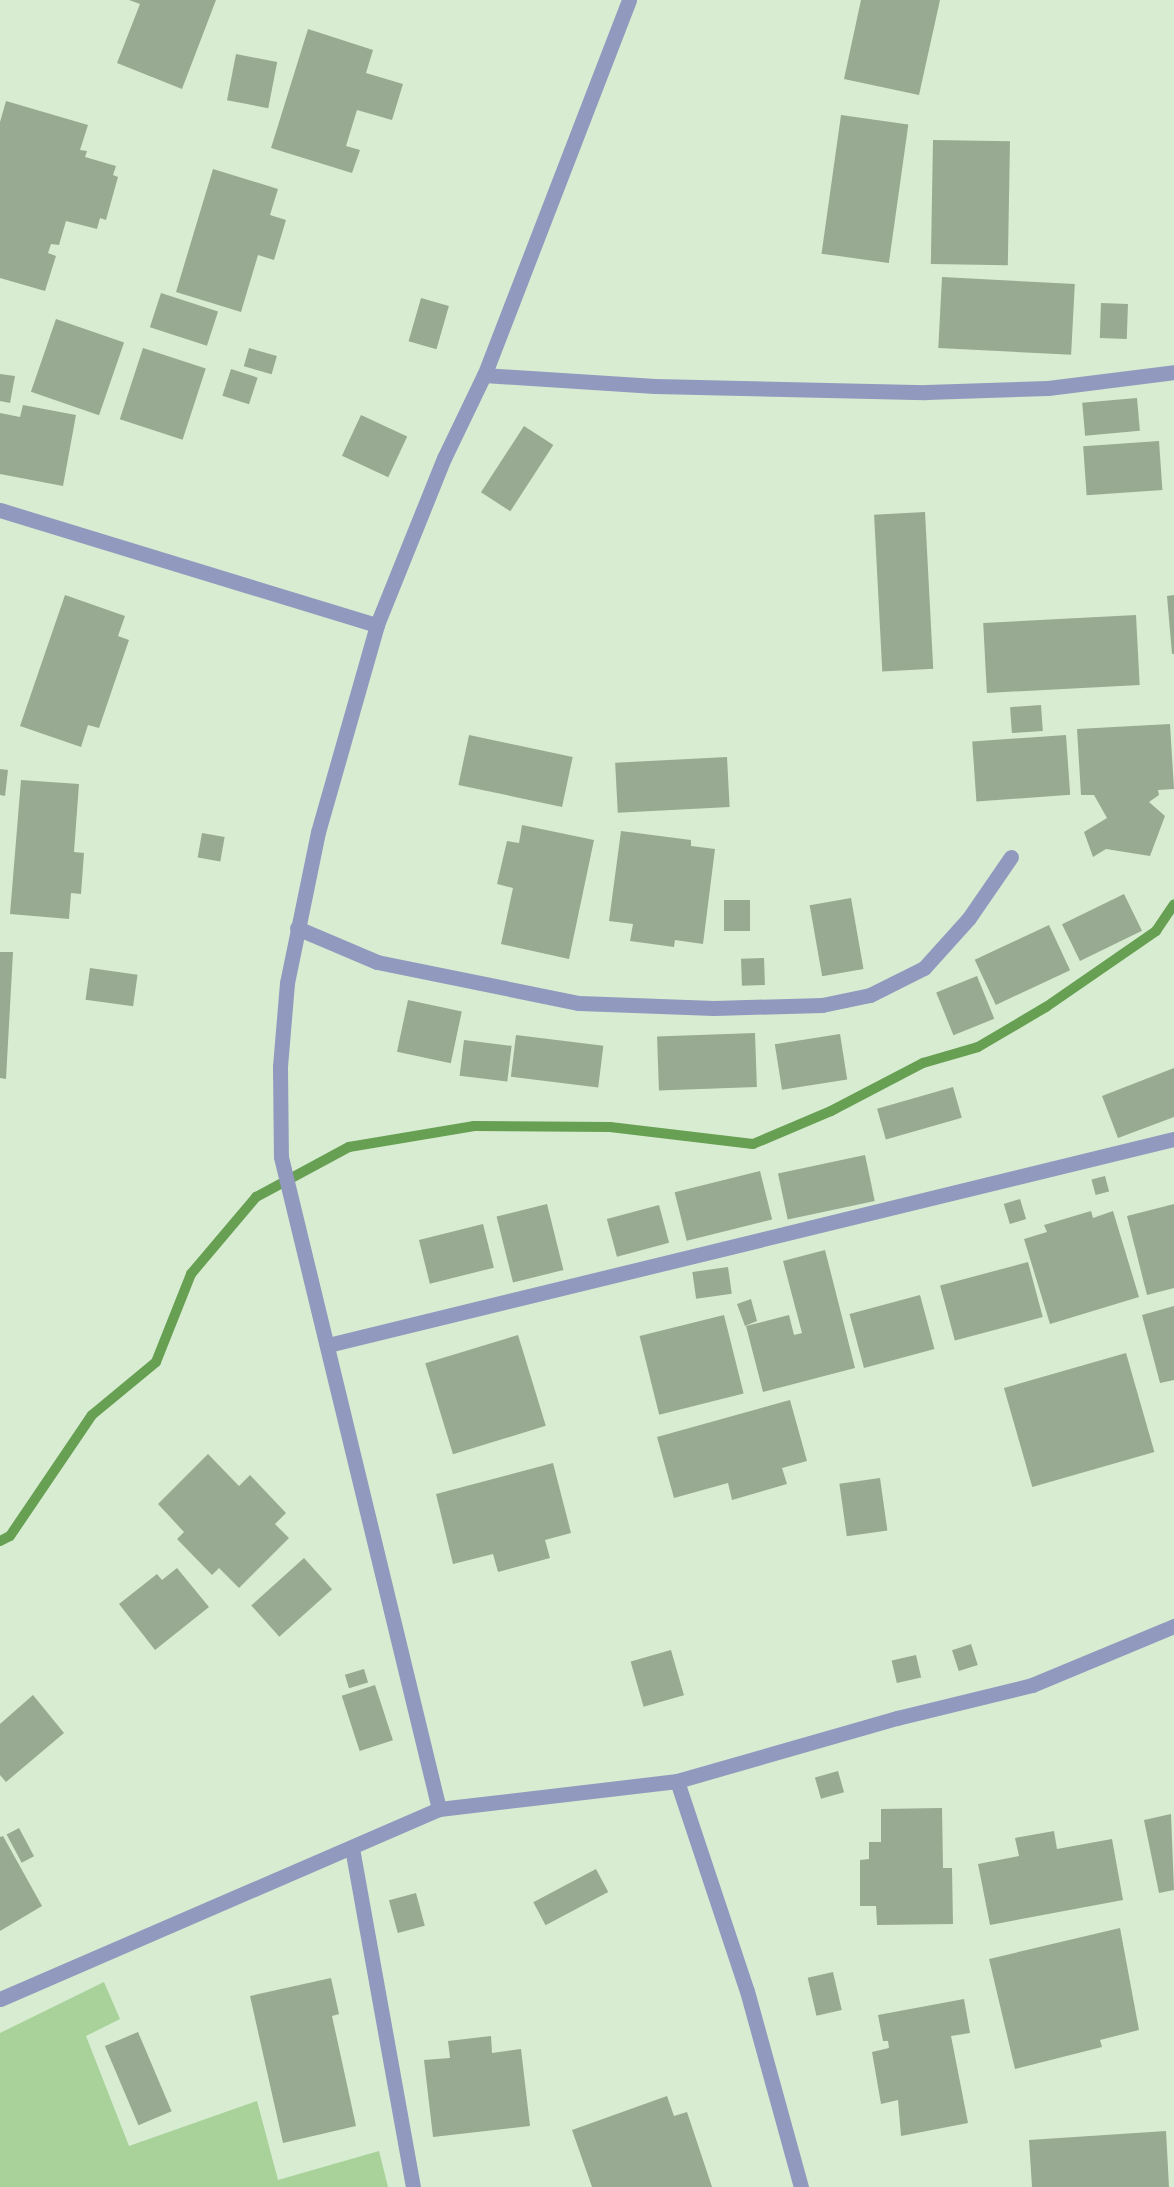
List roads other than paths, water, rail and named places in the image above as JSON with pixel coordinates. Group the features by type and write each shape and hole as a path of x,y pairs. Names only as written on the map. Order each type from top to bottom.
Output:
{"street":[{"path":"439,1809 281,1156 280,1067 297,928 318,832 377,625 444,458 484,375 629,0"},
{"path":"484,375 655,386 926,393 1048,388 1174,372"},
{"path":"0,510 377,625"},
{"path":"297,928 377,962 579,1003 714,1008 822,1005 870,994 924,968 969,918 1011,857"},
{"path":"328,1345 1174,1139"},
{"path":"0,1999 76,1963 352,1848 439,1809 676,1782 886,1721 1032,1685 1174,1626"},
{"path":"676,1782 747,1991 801,2187"},
{"path":"352,1848 413,2187"}],"waterway":[{"path":"0,1541 10,1536 92,1415 156,1362 191,1274 256,1197 349,1147 474,1126 610,1127 753,1144 831,1111 923,1063 978,1047 1046,1007 1156,931 1174,904"}]}
